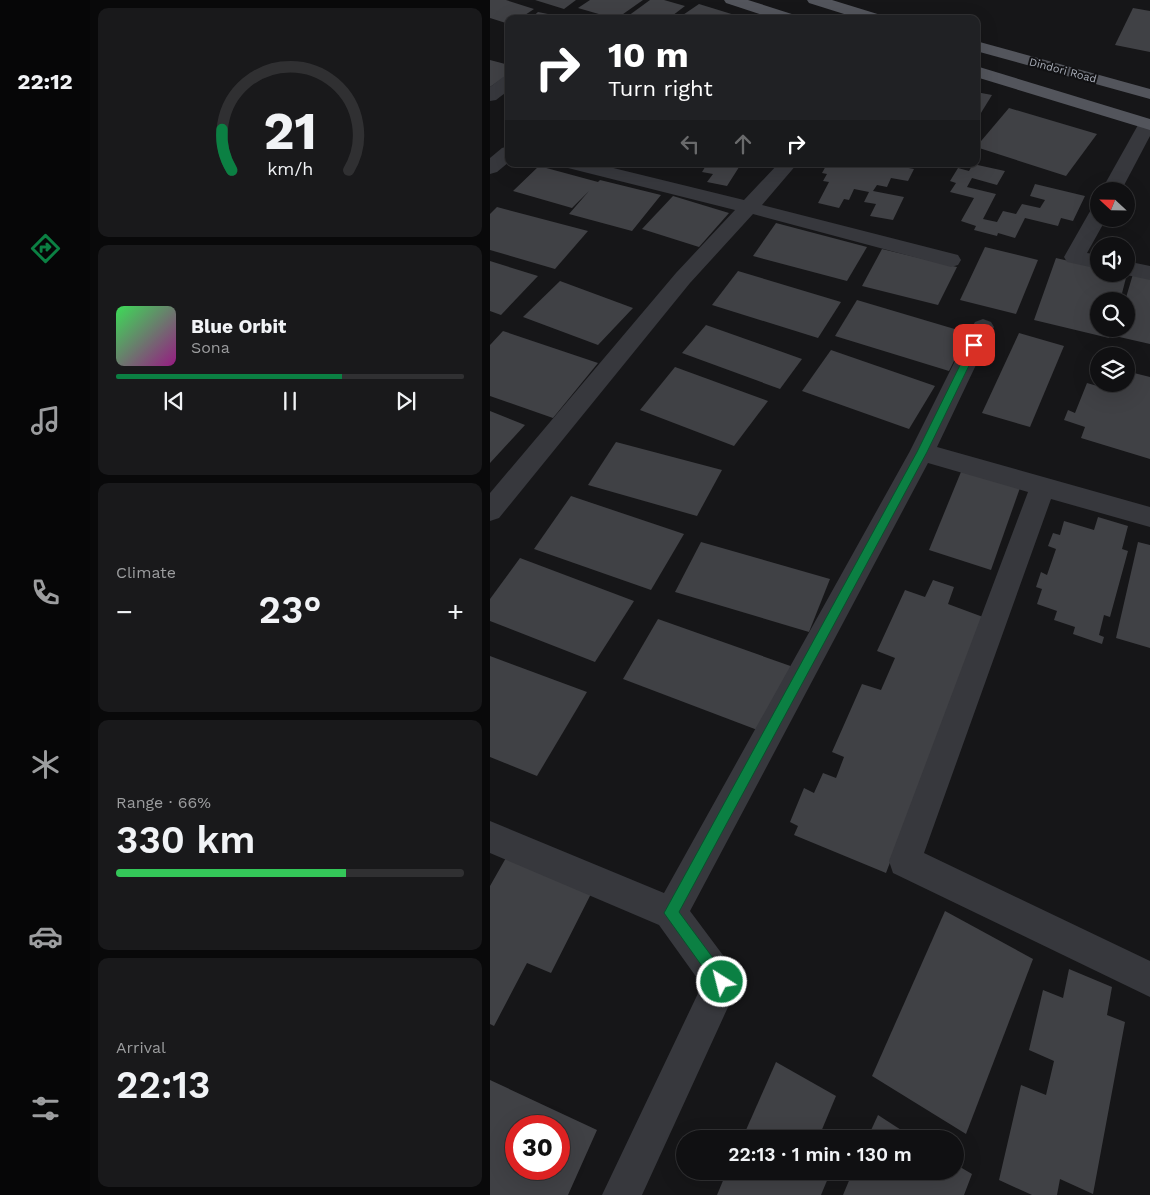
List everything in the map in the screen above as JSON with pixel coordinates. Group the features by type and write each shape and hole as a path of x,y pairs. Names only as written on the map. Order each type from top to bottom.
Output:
{"main road":[{"path":"732,0 779,15"},
{"path":"815,0 865,15"},
{"name":"Dindori Road","path":"980,47 1150,94"},
{"path":"980,72 1149,125"}],"street":[{"path":"490,96 505,84"},
{"path":"1115,182 1149,125"},
{"path":"490,143 505,147"},
{"path":"490,168 505,155"},
{"path":"587,167 951,260"},
{"path":"490,511 683,278 785,167"},
{"path":"1090,228 1074,257 1090,260"},
{"path":"1135,270 1150,273"},
{"path":"671,913 922,452 983,327"},
{"path":"922,452 1150,517"},
{"path":"1042,486 905,861 1150,978"},
{"path":"490,837 671,913 722,982 622,1195"}],"building":[{"path":"490,0 506,0 534,9 525,15 505,15 505,23 490,18"},
{"path":"535,0 576,0 564,9"},
{"path":"590,0 643,0 622,15 602,15 578,8"},
{"path":"650,0 664,0 685,6 673,15 629,15"},
{"path":"699,4 735,15 683,15"},
{"path":"1133,8 1150,11 1150,52 1115,45"},
{"path":"538,12 553,15 535,15"},
{"path":"490,60 505,64 505,77 490,87"},
{"path":"980,93 992,95 980,114"},
{"path":"1009,108 1097,134 1066,176 980,148 980,142"},
{"path":"980,166 1005,171 997,185 972,178 967,187 996,194 983,219 997,222 1003,211 1016,214 1022,204 1040,208 1045,200 1030,196 1035,184 1085,196 1073,221 1061,218 1058,226 1025,218 1015,238 998,233 997,236 974,230 976,226 961,221 974,198 950,192 956,183 950,181 958,168 969,171 971,167"},
{"path":"538,167 543,167 598,182 600,180 661,195 632,231 569,214 589,191 572,208 513,191"},
{"path":"705,167 739,167 727,186 707,182 713,174 702,172"},
{"path":"825,167 903,167 914,169 908,181 891,178 887,187 877,185 873,191 904,197 893,220 870,216 876,204 864,202 869,192 854,189 849,200 844,199 839,208 818,203 829,182 823,181 827,174 822,173"},
{"path":"673,196 729,213 699,247 642,229"},
{"path":"497,207 588,231 555,269 490,250 490,214"},
{"path":"776,223 867,247 847,281 753,256"},
{"path":"985,247 1038,260 1016,314 960,300"},
{"path":"882,249 957,267 938,305 862,286"},
{"path":"1056,258 1090,266 1090,282 1125,282 1122,292 1090,292 1090,333 1034,320"},
{"path":"490,261 538,276 501,315 490,311"},
{"path":"738,271 841,302 818,338 712,305"},
{"path":"1135,274 1150,278 1150,344 1119,337 1135,337 1135,292 1128,292 1131,282 1135,282"},
{"path":"560,281 633,308 598,345 523,317"},
{"path":"857,300 968,333 949,371 835,336"},
{"path":"706,325 802,359 780,389 682,353"},
{"path":"503,331 598,363 553,418 490,396 490,345"},
{"path":"1019,333 1064,346 1030,427 982,413"},
{"path":"831,350 935,386 909,429 802,391"},
{"path":"675,367 768,401 734,446 640,410"},
{"path":"1135,373 1150,377 1150,459 1081,438 1085,427 1064,420 1068,410 1075,413 1087,383 1090,384 1090,392 1135,392"},
{"path":"490,411 525,425 490,463"},
{"path":"616,442 722,470 697,516 588,485"},
{"path":"963,467 1021,485 991,570 929,550"},
{"path":"571,496 684,534 651,590 534,549"},
{"path":"1098,517 1128,526 1122,549 1128,551 1110,617 1104,615 1099,635 1104,637 1102,644 1073,634 1075,627 1054,620 1057,611 1037,604 1042,589 1036,587 1041,572 1047,575 1056,549 1048,546 1053,533 1060,535 1064,521 1094,530"},
{"path":"701,542 830,579 809,632 675,592"},
{"path":"1138,542 1150,545 1150,648 1116,638"},
{"path":"520,558 634,601 595,662 490,621 490,599"},
{"path":"933,580 954,587 948,604 983,617 886,873 794,835 798,826 790,822 804,788 814,793 823,773 836,778 844,757 832,752 862,684 881,690 895,658 877,651 905,590 925,597"},
{"path":"658,619 799,669 768,734 623,679"},
{"path":"490,656 587,692 537,776 490,757"},
{"path":"511,849 596,884 551,973 527,963 494,1026 490,1024 490,886"},
{"path":"945,911 1033,959 966,1134 964,1130 960,1130 872,1076"},
{"path":"1069,969 1112,987 1107,1015 1125,1022 1093,1194 1060,1179 1057,1195 1032,1195 999,1180 1021,1085 1046,1095 1054,1061 1029,1050 1043,990 1063,998"},
{"path":"776,1062 836,1096 822,1130 746,1130"},
{"path":"490,1080 565,1115 505,1115 505,1180 570,1180 570,1117 597,1130 568,1195 490,1195"},
{"path":"878,1115 901,1130 871,1130"},
{"path":"964,1169 972,1174 964,1195 843,1195 849,1180 964,1180"},
{"path":"723,1180 827,1180 821,1195 717,1195"}],"route":[{"path":"722,982 671,913 922,452 974,345"}]}
